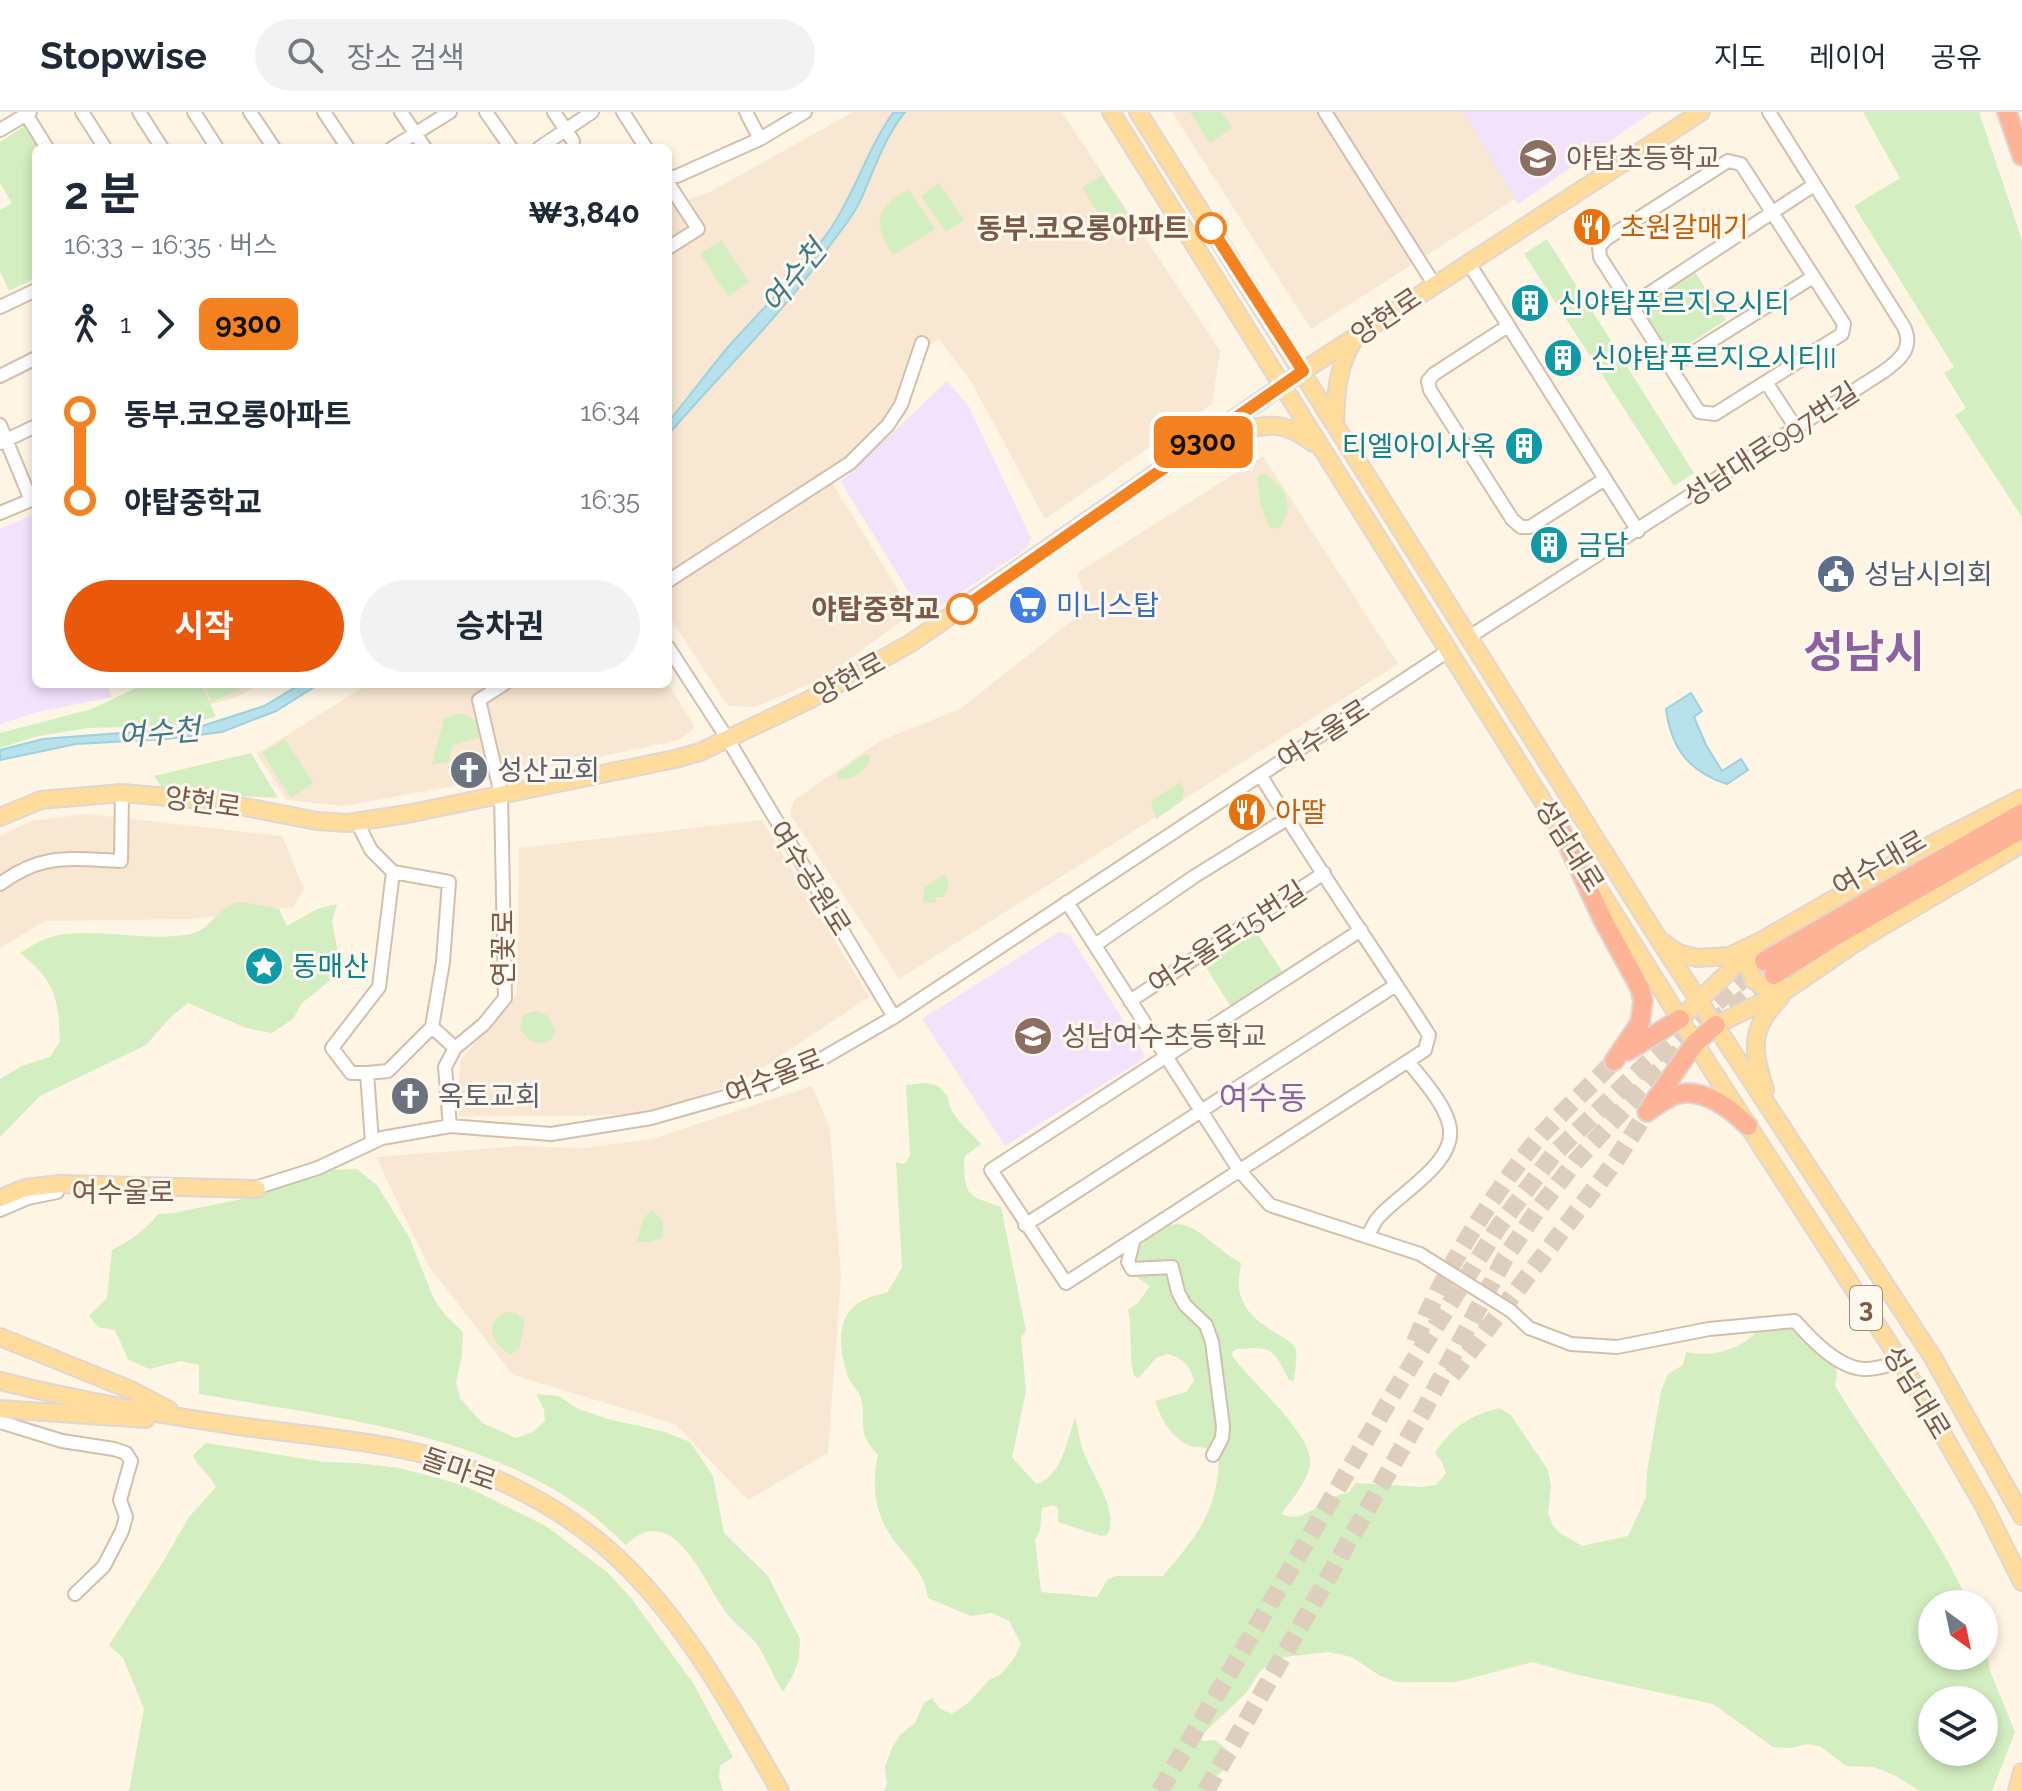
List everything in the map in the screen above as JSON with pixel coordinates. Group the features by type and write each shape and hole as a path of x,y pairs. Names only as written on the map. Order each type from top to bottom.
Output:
{"highway":[{"path":"2007,112 2022,156"},
{"name":"여수대로","path":"2022,813 1769,968 1834,937 2022,829"},
{"path":"1562,832 1603,920 1640,988 1643,1001 1640,1023 1614,1061 1644,1039 1680,1019"},
{"path":"1716,1025 1695,1043 1647,1112 1677,1094 1698,1094 1732,1111 1748,1126"}],"main road":[{"name":"성남대로","path":"1111,112 1695,1043 1901,1362 1984,1506 2022,1582"},
{"name":"성남대로","path":"1138,112 1654,932 1932,1356 2022,1516"},
{"name":"양현로","path":"0,817 41,800 122,793 214,801 317,821 357,822 688,756 809,700 911,643 1282,385 1701,112"},
{"path":"1335,425 1338,375 1357,335"},
{"path":"1206,440 1277,425 1297,431 1323,452"},
{"path":"1654,932 1678,953 1705,959 1729,956 1761,941 1903,859 2022,798"},
{"path":"1716,1025 1796,984 1861,939 2022,844"},
{"path":"1761,941 1749,960 1753,980 1773,988 1796,984"},
{"path":"1680,1019 1761,941"},
{"path":"1770,1108 1755,1056 1756,1034 1768,1012 1796,984"},
{"path":"0,1198 25,1188 60,1184 257,1189"},
{"path":"0,1337 131,1390 184,1418"},
{"name":"돌마로","path":"0,1381 184,1418 405,1450 436,1458 543,1503 577,1524 627,1567 696,1651 780,1791"},
{"path":"0,1409 129,1418 184,1418"},
{"path":"2017,1791 2022,1772"}],"street":[{"path":"2,112 5,127 28,113 45,144"},
{"path":"82,112 102,144"},
{"path":"139,112 159,144"},
{"path":"194,112 214,144"},
{"path":"250,112 271,144"},
{"path":"324,112 345,144"},
{"path":"401,112 422,144"},
{"path":"398,144 450,112"},
{"path":"486,112 508,144"},
{"path":"554,112 569,135"},
{"path":"548,144 569,135 592,112"},
{"path":"623,112 643,144"},
{"path":"746,112 760,139"},
{"path":"672,179 760,139 805,112"},
{"path":"1325,112 1434,284"},
{"name":"성남대로997번길","path":"1469,637 1638,531 1901,358 1909,336 1769,112"},
{"name":"성남대로997번길","path":"1728,161 1741,164 1772,213 1844,324 1842,334 1715,414 1699,412 1600,257 1599,247 1606,239 1728,161"},
{"path":"1630,306 1814,185"},
{"path":"672,187 698,229 672,245"},
{"path":"1468,262 1638,531"},
{"path":"1670,367 1813,277"},
{"path":"1,305 32,292"},
{"path":"1508,326 1434,374 1428,381 1430,390 1512,519 1521,527 1530,527 1605,479"},
{"path":"672,578 850,463 888,425 901,405 922,343"},
{"path":"0,376 32,360"},
{"path":"1766,382 1796,428"},
{"path":"0,425 3,441 32,495"},
{"path":"3,441 32,428"},
{"path":"0,513 32,500"},
{"name":"여수울로","path":"0,1210 48,1192 257,1189 318,1168 372,1142 450,1126 551,1134 651,1118 767,1085 811,1065 894,1017 1448,651"},
{"name":"여수공원로","path":"672,653 727,738 894,1017"},
{"name":"연꽃로","path":"455,1048 484,1024 505,998 501,794 479,700 498,688"},
{"name":"여수울로15번길","path":"1025,1225 1066,1283 1425,1050 1429,1035 1261,776"},
{"path":"0,884 35,862 60,858 121,861 122,793"},
{"path":"1095,945 1195,876 1287,819"},
{"path":"357,822 371,850 393,872 449,882 443,962 432,1027 388,1071 351,1073 332,1048 379,987 393,872"},
{"name":"여수울로15번길","path":"1130,1001 1324,873"},
{"path":"1067,902 1239,1170 1270,1205 1420,1254 1511,1311 1529,1328 1571,1344 1617,1347 1743,1324 1795,1321 1808,1336 1851,1366 1864,1370 1901,1362"},
{"path":"1361,930 991,1170 1025,1225 1396,985"},
{"path":"432,1027 455,1048 445,1067 450,1126"},
{"path":"1368,1235 1377,1219 1431,1170 1449,1141 1450,1126 1444,1111 1408,1061"},
{"path":"367,1073 372,1142"},
{"path":"1134,1239 1128,1262 1132,1269 1172,1267 1178,1292 1185,1305 1206,1325 1212,1342 1223,1426 1222,1438 1213,1455"},
{"path":"0,1422 62,1441 114,1449 126,1453 131,1461 120,1500 126,1517 122,1531 104,1566 75,1594"}],"shaded area":[{"path":"853,112 1062,112 1220,351 1212,404 1045,519 972,383 939,339 923,350 906,414 866,455 832,482 912,613 824,678 755,707 728,706 672,621 672,205 710,192"},
{"path":"1172,112 1651,112 1311,329"},
{"name":"야탑초등학교","path":"1464,112 1652,112 1518,204"},
{"name":"야탑중학교","path":"947,381 968,405 1031,538 1027,548 924,617 841,482"},
{"path":"1263,456 1398,664 899,979 790,814 794,800 882,740 960,709 1089,607 1077,573"},
{"path":"32,515 32,688 109,688 112,697 37,712 0,724 0,529"},
{"path":"199,688 253,688 237,697 208,705"},
{"path":"362,688 671,688 694,725 693,730 679,740 343,806 287,800 257,754"},
{"path":"87,814 282,836 304,889 293,907 191,919 45,921 0,948 0,836 31,821"},
{"path":"762,820 869,997 746,1079 656,1112 578,1116 458,1116 460,1061 517,994 519,848"},
{"name":"성남여수초등학교","path":"1059,932 1069,934 1144,1053 1143,1059 1005,1146 922,1019"},
{"path":"812,1086 830,1129 841,1277 828,1453 748,1500 675,1424 513,1375 428,1265 376,1157 519,1146 584,1148 652,1139"}],"green space":[{"path":"1190,112 1221,112 1232,128 1210,143"},
{"path":"1863,112 1979,112 2022,240 2022,517 1955,415 1966,408 1944,373 1954,367 1854,206 1900,178"},
{"path":"26,125 38,144 32,144 32,280 9,291 0,271 0,210 12,203 0,183 0,142"},
{"path":"1102,175 1130,217 1110,230 1082,188"},
{"path":"939,183 964,220 946,232 921,196"},
{"path":"908,189 935,229 893,255 882,233 880,218 889,204"},
{"path":"1547,239 1694,473 1674,486 1524,254"},
{"path":"721,240 749,282 728,296 700,254"},
{"path":"1695,272 1726,320 1676,352 1667,351 1643,313 1646,304"},
{"path":"1264,473 1278,485 1287,499 1287,512 1276,529 1269,527 1261,506 1257,477"},
{"path":"136,688 203,688 216,717 173,726 88,728 34,737 0,748 0,733 92,709"},
{"path":"206,688 242,688 212,702"},
{"path":"460,713 478,721 481,737 452,745 449,762 432,765 444,718"},
{"path":"285,739 313,783 291,798 262,753"},
{"path":"251,753 278,798 165,792 154,776"},
{"path":"865,754 871,757 862,771 850,778 839,779 836,774"},
{"path":"1180,782 1184,789 1182,801 1156,819 1151,801"},
{"path":"945,874 949,886 944,897 936,897 935,903 923,903 924,888"},
{"path":"242,902 279,909 287,926 317,909 337,904 332,922 339,957 332,979 302,1003 293,1019 272,1033 246,1028 188,1003 146,1045 40,1096 0,1137 0,1079 22,1066 50,1057 60,1041 53,991 41,973 20,953 44,939 63,934 155,937 191,934 204,928 227,907"},
{"path":"1252,925 1283,973 1231,1007 1200,958"},
{"path":"536,1011 548,1016 555,1029 552,1039 542,1044 529,1040 520,1029 523,1015"},
{"path":"926,1083 938,1086 948,1097 956,1117 981,1144 965,1156 967,1187 977,1198 1001,1207 1026,1331 1021,1337 1026,1391 1012,1457 1036,1484 1045,1480 1062,1456 1075,1417 1082,1448 1107,1504 1110,1526 1107,1535 1101,1536 1058,1522 1058,1508 1053,1505 1042,1508 1040,1530 1035,1540 1041,1592 1097,1597 1108,1579 1117,1576 1163,1576 1195,1535 1210,1508 1218,1476 1219,1456 1209,1449 1189,1445 1174,1435 1155,1401 1186,1392 1194,1381 1191,1371 1182,1361 1168,1354 1156,1358 1139,1378 1134,1376 1132,1367 1128,1309 1137,1304 1150,1286 1138,1278 1136,1251 1167,1226 1179,1224 1190,1227 1241,1263 1239,1285 1243,1301 1258,1321 1287,1339 1296,1350 1294,1381 1289,1380 1275,1356 1266,1349 1236,1349 1231,1354 1292,1424 1309,1453 1310,1465 1306,1478 1281,1514 1291,1517 1307,1513 1331,1498 1348,1493 1356,1483 1436,1485 1446,1473 1435,1453 1447,1436 1479,1414 1499,1408 1510,1414 1548,1470 1551,1486 1548,1513 1553,1526 1560,1533 1582,1546 1628,1536 1646,1497 1647,1472 1661,1391 1668,1374 1683,1365 1686,1352 1717,1353 1745,1341 1760,1328 1784,1325 1796,1330 1835,1366 1835,1386 1940,1547 1962,1590 1918,1590 1918,1670 1990,1670 1996,1686 1918,1686 1918,1766 1998,1766 1998,1691 2015,1732 1992,1791 1920,1791 1874,1767 1846,1766 1821,1747 1808,1744 1791,1748 1773,1747 1713,1704 1533,1662 1456,1682 1396,1682 1380,1676 1352,1657 1329,1652 1278,1659 1261,1670 1246,1693 1202,1735 1202,1741 1215,1740 1234,1755 1232,1763 1206,1785 1209,1791 884,1791 887,1785 885,1767 892,1748 900,1735 915,1723 924,1703 932,1698 940,1709 952,1714 969,1702 989,1680 1001,1674 1021,1644 1009,1621 992,1613 971,1616 928,1598 920,1574 887,1530 878,1510 875,1477 878,1455 866,1439 861,1398 849,1380 844,1362 841,1334 849,1312 858,1303 887,1293 902,1268 896,1162 904,1164 910,1156 906,1085"},
{"path":"357,1169 377,1185 409,1237 434,1299 463,1332 456,1382 460,1398 482,1423 516,1438 533,1432 545,1421 544,1410 536,1394 559,1396 578,1409 665,1432 690,1442 713,1476 724,1533 768,1576 800,1639 799,1659 783,1692 756,1643 729,1616 687,1552 674,1539 660,1532 644,1533 626,1545 590,1513 541,1482 448,1444 399,1430 199,1394 199,1365 181,1361 149,1369 128,1359 115,1330 98,1327 89,1316 107,1298 112,1250 137,1235 158,1214 247,1198 328,1170"},
{"path":"652,1209 663,1222 663,1237 650,1242 637,1242 643,1219"},
{"path":"506,1312 516,1313 525,1322 519,1349 511,1354 499,1345 492,1331 495,1321"},
{"path":"206,1443 324,1462 400,1468 463,1485 546,1526 607,1572 631,1598 693,1683 733,1757 720,1766 723,1791 129,1791 144,1709 123,1658 109,1645 189,1517 216,1487 193,1455"}],"water":[{"name":"여수천","path":"905,112 886,142 855,210 813,270 672,431 672,417 829,231 893,113"},
{"name":"여수천","path":"294,688 313,688 276,711 222,732 76,744 0,760 0,750 43,739 199,727 264,706"},
{"path":"1691,693 1702,711 1694,717 1722,771 1741,759 1748,770 1727,784 1692,765 1677,747 1672,735 1666,709"}],"tunnel":[{"path":"1160,1791 1396,1389 1499,1226 1553,1155 1645,1065 1763,962"},
{"path":"1710,1025 1772,977"},
{"path":"1206,1791 1425,1408 1505,1258 1576,1161 1656,1074 1690,1042"},
{"path":"1415,1342 1465,1242 1511,1173 1559,1116 1614,1061"},
{"path":"1452,1375 1614,1163 1647,1112"}],"bus line":[{"name":"9300","path":"962,609 1303,371 1211,228"}],"place":[{"name":"야탑초등학교","path":"1538,158"},
{"name":"초원갈매기","path":"1592,227"},
{"name":"동부.코오롱아파트","path":"1211,228"},
{"name":"신야탑푸르지오시티","path":"1530,303"},
{"name":"신야탑푸르지오시티II","path":"1563,358"},
{"name":"티엘아이사옥","path":"1524,446"},
{"name":"금담","path":"1549,545"},
{"name":"성남시의회","path":"1836,574"},
{"name":"미니스탑","path":"1028,605"},
{"name":"야탑중학교","path":"962,609"},
{"name":"성산교회","path":"469,770"},
{"name":"아딸","path":"1247,812"},
{"name":"동매산","path":"264,966"},
{"name":"성남여수초등학교","path":"1033,1036"},
{"name":"옥토교회","path":"410,1096"}],"district":[{"name":"성남시","path":"1864,652"},
{"name":"여수동","path":"1263,1098"}]}
